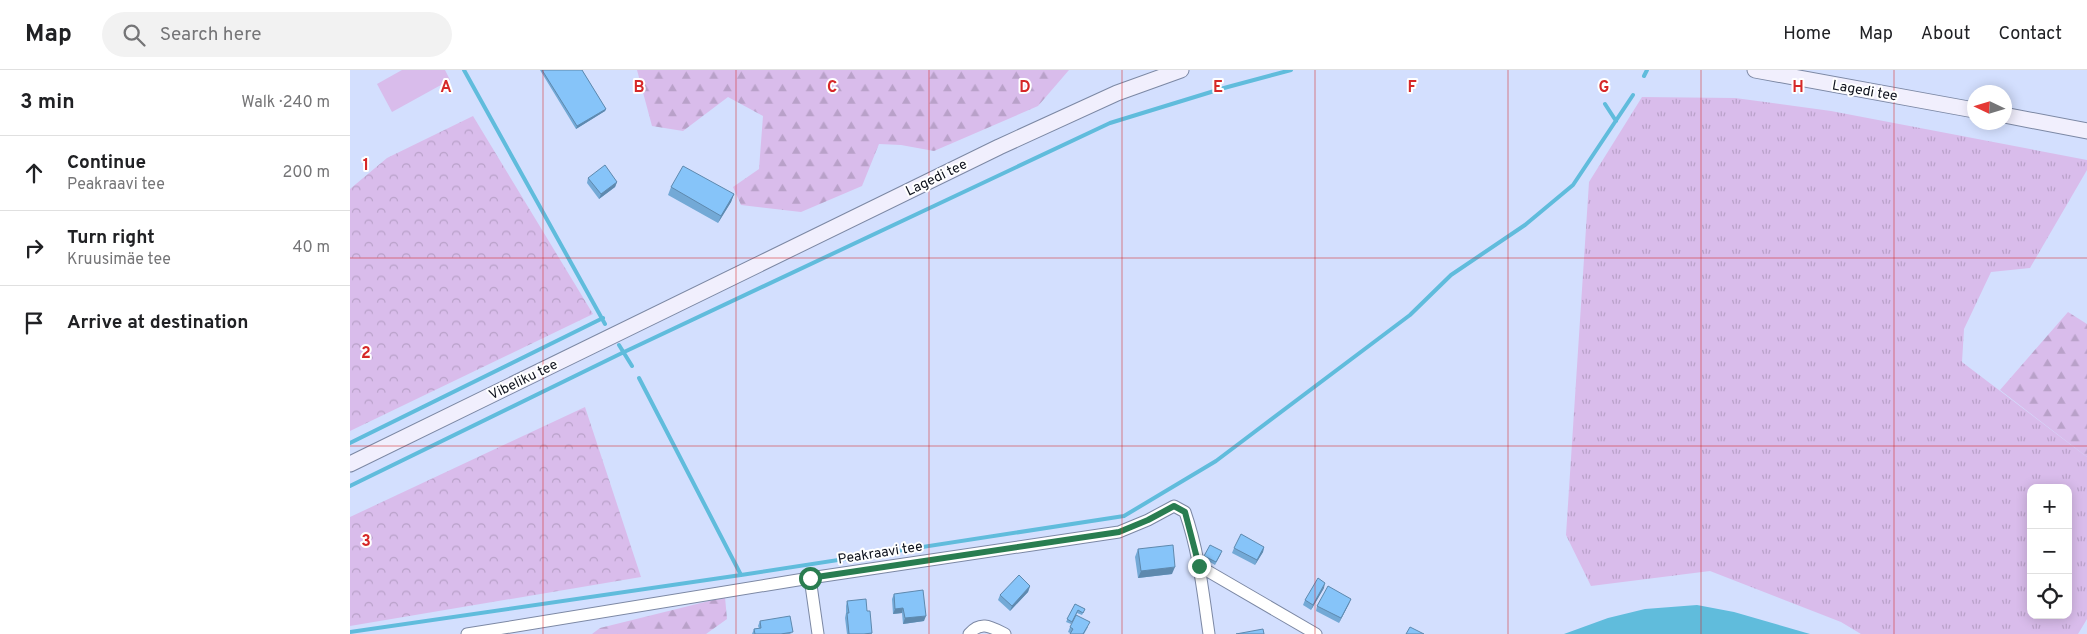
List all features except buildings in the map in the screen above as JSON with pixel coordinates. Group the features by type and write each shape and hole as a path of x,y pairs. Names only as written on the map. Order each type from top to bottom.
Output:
{"street":[{"name":"Lagedi tee","path":"696,294 999,146 1117,93 1181,70"},
{"name":"Lagedi tee","path":"1756,70 1967,109"},
{"path":"2012,117 2087,131"},
{"name":"Vibeliku tee","path":"350,464 696,294"},
{"name":"Peakraavi tee","path":"467,634 810,578 1119,532 1148,520 1174,506 1185,512 1199,566"},
{"path":"1199,566 1209,634"},
{"path":"1199,566 1316,634"},
{"path":"810,578 818,634"},
{"path":"969,634 981,625 988,625 1005,634"}],"green space":[{"path":"402,70 445,70 450,80 392,112 377,84"},
{"path":"637,70 1069,70 1038,106 934,151 901,145 879,144 862,186 801,212 741,205 733,187 759,169 763,116 728,97 683,131 652,126"},
{"path":"1642,97 1735,98 1831,111 2087,160 2087,170 2030,268 1991,272 1964,329 1962,362 2087,457 2087,619 2078,634 1861,634 1841,622 1710,571 1591,586 1566,535 1589,182"},
{"path":"473,116 593,314 350,431 350,189 387,158"},
{"path":"2068,312 2087,324 2087,457 2000,390"},
{"path":"585,407 641,577 350,626 350,517"},
{"path":"725,597 727,619 706,634 592,634 600,628"}],"water":[{"path":"1697,605 1734,612 1810,634 1564,634 1608,618 1645,609"}],"waterway":[{"path":"464,70 605,324"},
{"path":"350,486 622,353 1110,123 1224,88 1291,70"},
{"path":"1644,76 1647,70"},
{"path":"350,632 741,575 1124,516 1216,461 1410,315 1451,275 1525,225 1573,185 1633,95"},
{"path":"1605,104 1616,121"},
{"path":"350,443 603,318"},
{"path":"619,345 632,366"},
{"path":"639,378 741,575"}],"route":[{"path":"810,578 1119,532 1148,520 1174,506 1185,512 1199,566"}]}
